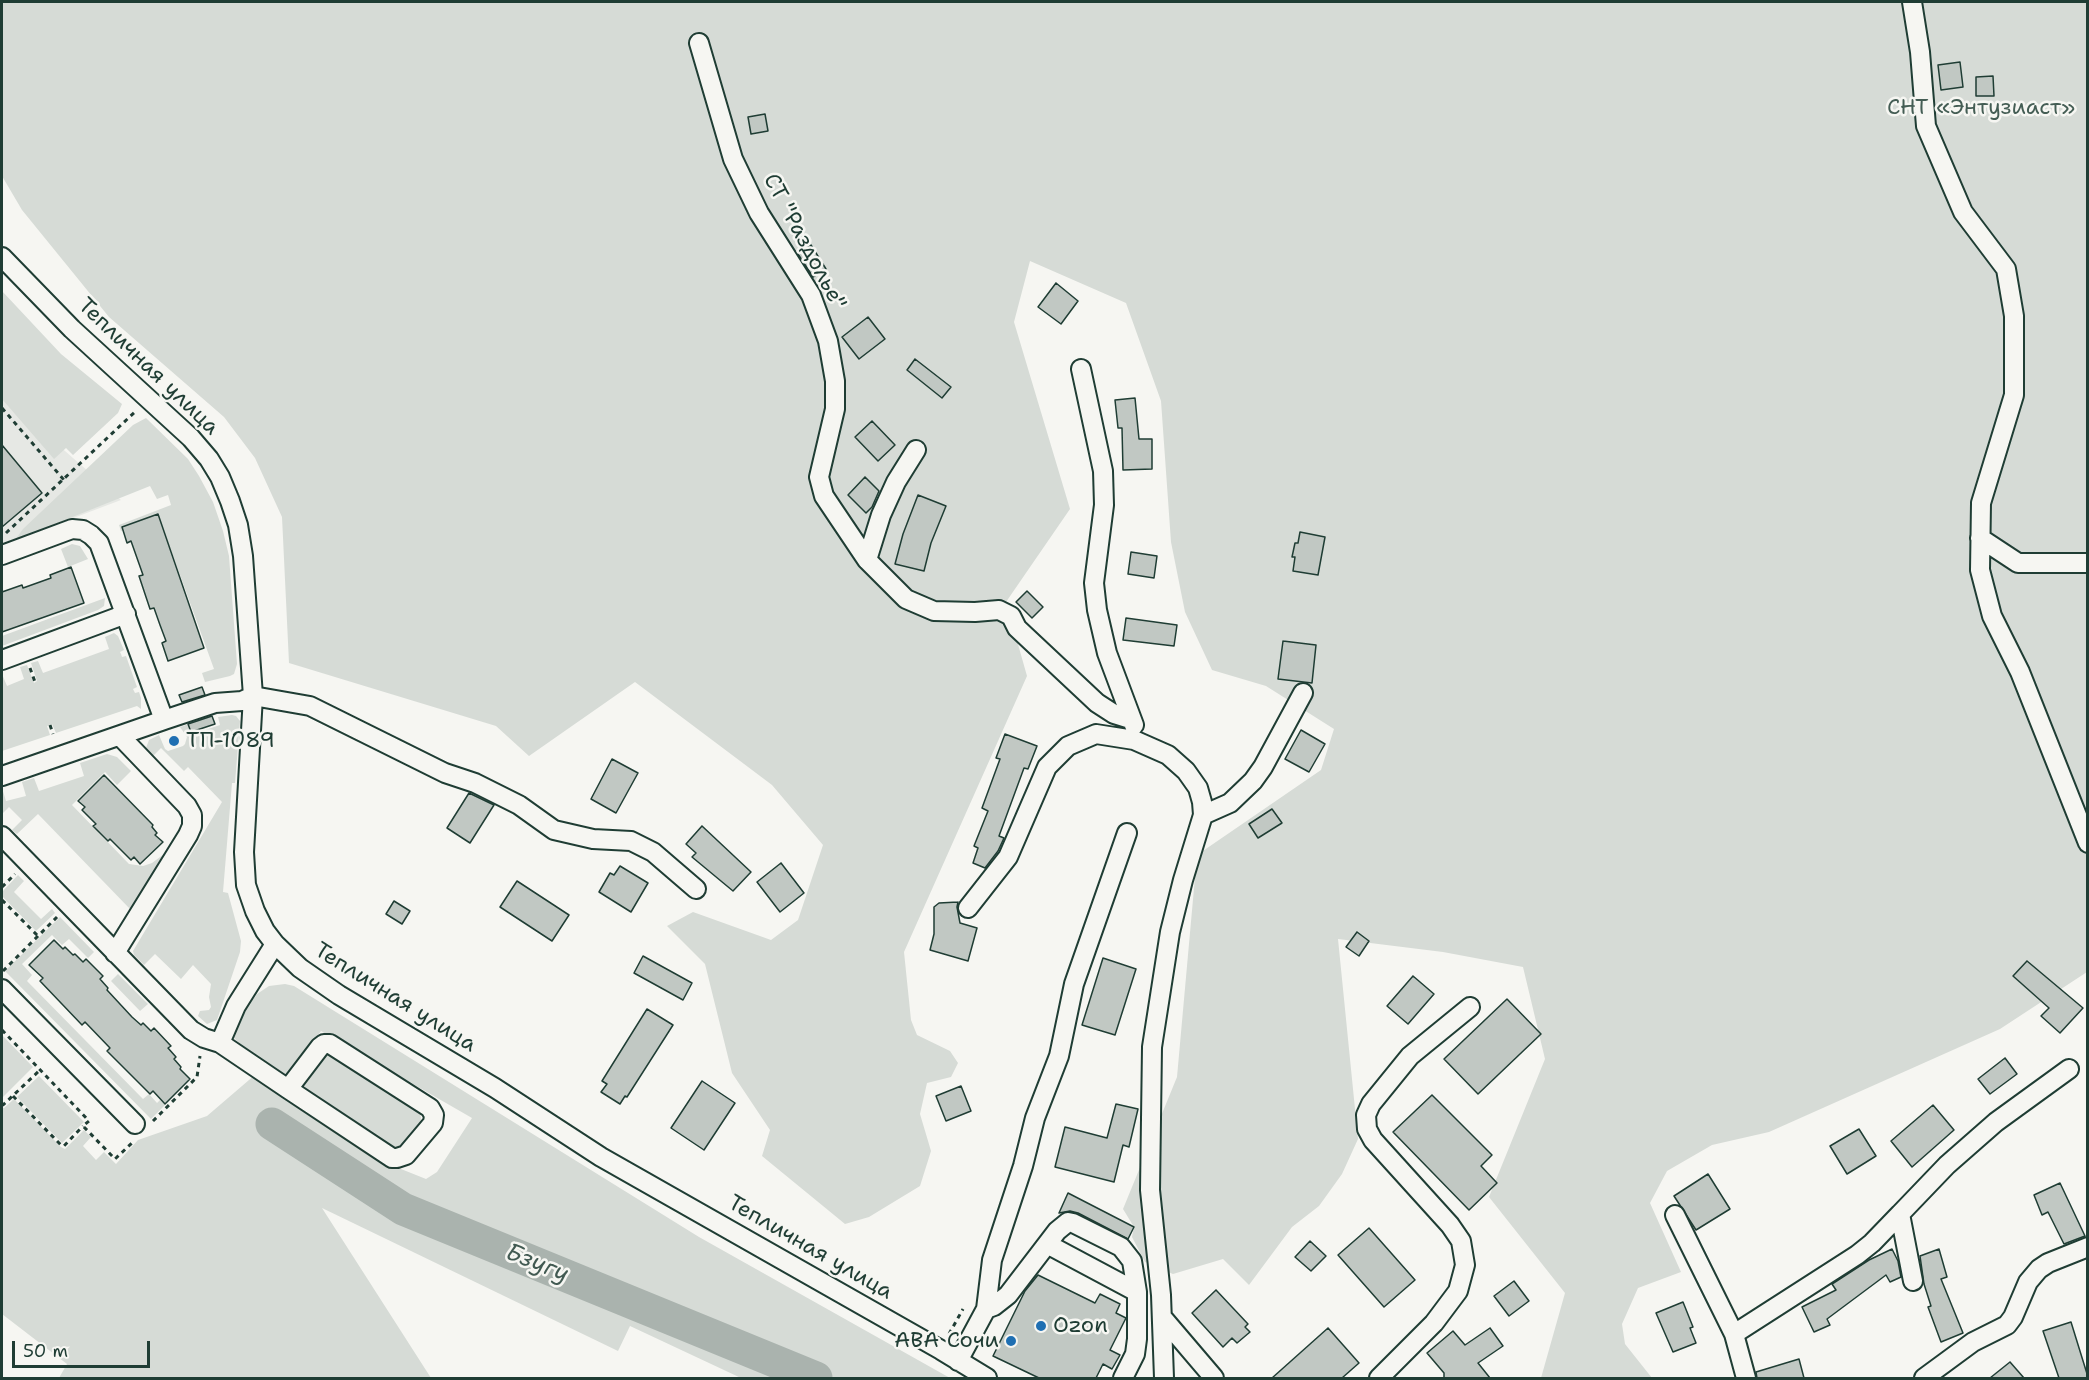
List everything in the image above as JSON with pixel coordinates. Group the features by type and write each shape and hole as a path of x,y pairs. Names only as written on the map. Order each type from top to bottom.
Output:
{"street":[{"path":"1912,2 1920,52 1926,126 1963,212 2006,269 2014,316 2014,395 1982,503 1980,570 1992,616 2020,672 2088,843"},
{"name":"СТ \"Раздолье\"","path":"699,44 734,159 759,213 811,295 828,341 835,381 835,409 819,477 824,496 867,560 906,599 934,611 999,610 1011,616 1017,628 1098,703 1114,714 1130,719"},
{"name":"Тепличная улица","path":"2,257 72,329 191,438 209,459 220,477 238,525 243,556 253,696 244,852 246,885 265,931 274,944 300,968 339,995 495,1088 601,1157 987,1378"},
{"path":"1081,369 1103,471 1104,505 1094,582 1097,610 1107,653 1130,719 1148,746"},
{"path":"867,560 881,515 896,482 916,450"},
{"path":"2,555 72,529 83,530 99,543 164,720"},
{"path":"1980,538 2018,563 2088,562"},
{"path":"2,660 126,614"},
{"path":"1203,814 1230,803 1253,782 1303,693"},
{"path":"2,776 215,703 243,701 253,696 310,706 446,773 475,783 519,805 554,830 593,839 630,841 652,852 696,889"},
{"path":"968,908 1008,857 1047,767 1068,746 1096,734 1134,740 1168,755 1186,771 1198,788 1203,814 1170,932 1152,1047 1150,1190 1162,1317 1164,1378"},
{"path":"115,953 192,826 192,815 187,806 120,736"},
{"path":"958,1361 986,1309 992,1260 1023,1166 1035,1118 1059,1056 1074,984 1127,833"},
{"path":"2,836 115,953 191,1029 204,1038 220,1043 288,1089 392,1158 406,1155 433,1122 434,1115 430,1108 330,1044 320,1047 288,1089"},
{"path":"220,1043 236,1006 274,944"},
{"path":"2,980 143,1124"},
{"path":"1379,1378 1434,1323 1458,1291 1465,1265 1461,1242 1450,1225 1373,1140 1367,1129 1366,1114 1371,1104 1410,1056 1470,1007"},
{"path":"1734,1334 1857,1255 1872,1243 1947,1165 1996,1122 2069,1069"},
{"path":"1900,1214 1913,1281"},
{"path":"1675,1215 1734,1334 1746,1378"},
{"path":"986,1309 1008,1295 1062,1226 1073,1222 1121,1247 1132,1261 1137,1292 1137,1339 1135,1354 1124,1378"},
{"path":"1047,1244 1137,1292"},
{"path":"1924,1378 1973,1342 2007,1325 2013,1317 2028,1282 2039,1269 2088,1247"},
{"path":"1162,1317 1214,1378"}],"path":[{"path":"2,408 64,480"},
{"path":"2,536 138,409"},
{"path":"50,725 53,734"},
{"path":"2,887 22,868"},
{"path":"2,900 38,936"},
{"path":"2,980 38,936 63,911"},
{"path":"2,1030 89,1121 64,1146 13,1096"},
{"path":"143,1124 197,1077 201,1051"},
{"path":"2,1104 40,1070"},
{"path":"83,1126 115,1159 130,1145"}],"shaded area":[{"path":"2,387 25,416 121,500 2,545"}],"green space":[{"name":"СНТ «Энтузиаст»","path":"2,2 2087,2 2087,972 2000,1029 1769,1132 1712,1145 1667,1171 1650,1203 1681,1272 1638,1288 1622,1324 1625,1344 1652,1378 1541,1378 1565,1293 1489,1197 1545,1059 1523,967 1443,952 1338,939 1358,1139 1342,1174 1319,1206 1292,1227 1249,1285 1223,1259 1173,1274 1145,1262 1132,1237 1134,1227 1123,1209 1177,1077 1197,855 1321,770 1334,729 1266,686 1212,670 1185,612 1171,542 1161,401 1126,303 1030,261 1014,322 1070,509 1006,602 1027,676 904,952 911,1020 917,1035 950,1051 958,1063 951,1077 927,1083 920,1114 931,1151 920,1186 869,1217 845,1224 762,1156 770,1130 732,1073 705,964 667,926 693,912 771,940 798,920 823,845 772,785 635,682 529,756 496,726 289,663 282,517 255,458 224,417 109,317 22,210 2,176"},
{"path":"2,291 61,354 122,404 118,413 73,455 66,448 54,459 2,399"},
{"path":"146,418 188,459 213,502 223,531 229,556 237,664 234,674 230,676 205,682 202,673 214,669 159,517 121,531 119,525 171,505 168,495 157,499 150,486 15,540 23,529 133,425"},
{"path":"72,544 80,546 88,559 68,567 61,549"},
{"path":"105,598 104,606 98,610 2,646 2,636"},
{"path":"114,633 118,636 124,650 120,652 122,657 126,656 137,687 133,689 135,693 139,692 141,709 137,706 56,733 52,724 47,726 50,735 2,751 2,674 7,686 24,679 20,667 27,665 34,683 37,681 31,663 38,661 43,673 109,649 105,637"},
{"path":"232,715 240,721 235,783 232,783 223,892 228,893 241,941 240,952 217,1020 207,1024 198,1016 200,1011 209,1010 211,1007 209,997 211,984 193,965 181,979 155,954 144,965 133,951 222,802 188,767 184,771 161,748 152,757 146,748 149,740 159,735 168,751 183,746 187,737 180,727 198,721 202,731 220,725 218,717"},
{"path":"107,754 117,757 131,771 117,785 105,772 72,805 129,864 143,866 152,863 172,848 131,910 38,814 17,834 12,830 22,820 9,807 2,814 2,788 6,801 26,796 22,782 34,778 39,791 84,776 80,763"},
{"path":"18,875 24,881 14,892 41,919 52,909 55,913 36,931 2,896 2,892"},
{"path":"60,917 94,952 88,958 69,939 62,945 52,935 22,964 32,975 27,981 143,1099 149,1094 157,1103 160,1100 165,1105 151,1119 5,971"},
{"path":"118,974 148,1004 140,1011 111,981"},
{"path":"285,984 294,986 699,1237 950,1378 741,1378 630,1326 618,1351 322,1208 431,1378 59,1378 67,1364 2,1314 2,1107 4,1108 14,1099 61,1147 65,1149 84,1130 91,1137 83,1146 96,1160 104,1152 116,1164 138,1140 207,1116 256,1074 401,1169 426,1179 437,1172 472,1118 321,1031 294,1069 280,1076 238,1049 241,1045 232,1036 238,1018 257,994 269,986"},
{"path":"2,1035 33,1067 2,1098"},
{"path":"325,1051 419,1110 420,1126 408,1143 395,1152 296,1083"},
{"path":"39,1076 84,1122 62,1143 17,1097"}],"building":[{"path":"1960,62 1963,87 1941,90 1938,65"},
{"path":"1993,76 1994,96 1976,96 1976,77"},
{"path":"765,114 768,131 751,134 748,117"},
{"path":"811,245 826,269 813,277 798,254"},
{"path":"1056,283 1078,301 1061,324 1038,307"},
{"path":"868,317 885,339 859,359 842,337"},
{"path":"915,359 951,387 942,398 907,370"},
{"path":"1135,398 1139,439 1152,439 1152,469 1123,470 1122,428 1118,428 1115,400"},
{"path":"872,421 895,445 878,461 855,437"},
{"path":"2,445 42,493 2,527"},
{"path":"865,477 879,491 872,507 866,513 848,495"},
{"path":"918,495 946,506 931,543 924,571 895,564 903,534"},
{"path":"158,514 204,648 168,661 162,643 166,641 154,608 150,609 139,576 143,575 131,541 127,543 122,527"},
{"path":"1300,532 1325,537 1318,575 1293,571 1295,557 1292,557"},
{"path":"1131,552 1157,556 1154,578 1128,574"},
{"path":"71,567 84,603 2,632 2,592 22,585 23,588 51,578 50,575"},
{"path":"1027,591 1043,607 1032,618 1016,602"},
{"path":"1126,618 1177,625 1174,646 1123,640"},
{"path":"1283,641 1316,645 1312,683 1278,679"},
{"path":"202,687 205,695 182,702 179,695"},
{"path":"212,716 215,724 191,732 188,724"},
{"path":"1301,730 1325,744 1309,772 1285,759"},
{"path":"1005,734 1037,746 1028,769 1024,768 999,836 1004,838 998,851 985,868 973,863 978,848 974,846 988,811 982,808 1000,759 996,758"},
{"path":"612,759 638,773 616,813 591,799"},
{"path":"104,775 153,825 157,833 155,835 163,842 140,864 134,857 131,860 93,826 96,824 82,810 85,807 78,801"},
{"path":"469,793 494,805 470,843 447,828"},
{"path":"1272,809 1282,823 1258,838 1249,824"},
{"path":"702,826 751,872 733,891 692,857 696,853 686,844"},
{"path":"781,863 804,893 780,912 757,882"},
{"path":"620,866 648,883 631,912 599,892 610,873 614,875"},
{"path":"517,881 569,915 552,941 500,907"},
{"path":"394,901 410,911 402,924 386,914"},
{"path":"958,902 960,923 977,928 968,961 930,950 934,934 934,907 939,903"},
{"path":"1357,932 1369,941 1359,956 1346,947"},
{"path":"54,940 83,962 86,959 103,976 100,979 108,988 107,990 132,1017 151,1031 154,1028 171,1046 168,1048 176,1057 174,1059 190,1079 165,1104 153,1091 150,1094 107,1051 110,1048 85,1022 82,1025 40,981 43,978 29,965"},
{"path":"643,956 692,983 683,1000 634,973"},
{"path":"1103,958 1136,969 1115,1035 1082,1025"},
{"path":"2027,961 2083,1008 2060,1033 2041,1016 2049,1008 2013,976"},
{"path":"1413,976 1434,994 1408,1024 1387,1006"},
{"path":"1507,999 1541,1034 1478,1094 1444,1059"},
{"path":"647,1009 673,1025 627,1097 625,1096 620,1104 601,1092 607,1084 602,1081"},
{"path":"2005,1058 2017,1074 1990,1094 1978,1079"},
{"path":"702,1081 735,1103 704,1150 671,1128"},
{"path":"961,1086 971,1111 946,1121 936,1096"},
{"path":"1432,1095 1492,1155 1481,1166 1497,1183 1469,1210 1393,1132"},
{"path":"1116,1104 1138,1109 1129,1147 1123,1145 1114,1182 1055,1167 1065,1127 1107,1138"},
{"path":"1933,1105 1954,1130 1912,1167 1891,1141"},
{"path":"1859,1129 1876,1156 1847,1174 1830,1146"},
{"path":"1708,1174 1730,1209 1696,1230 1674,1196"},
{"path":"2060,1183 2085,1236 2064,1244 2048,1212 2042,1215 2034,1195"},
{"path":"1068,1193 1134,1227 1128,1239 1078,1213 1070,1211 1059,1213"},
{"path":"1369,1228 1415,1280 1384,1307 1338,1255"},
{"path":"1310,1241 1326,1256 1311,1271 1295,1257"},
{"path":"1892,1249 1898,1261 1901,1277 1890,1282 1886,1275 1827,1319 1830,1325 1814,1332 1802,1307 1836,1290 1832,1284 1869,1260"},
{"path":"1939,1249 1947,1277 1941,1279 1963,1333 1941,1342 1928,1307 1931,1306 1924,1284 1920,1256"},
{"path":"1038,1275 1095,1303 1100,1294 1120,1304 1116,1313 1126,1318 1110,1350 1120,1355 1112,1369 1103,1364 1096,1378 1039,1378 993,1356 1025,1291"},
{"path":"1514,1281 1529,1301 1509,1316 1494,1296"},
{"path":"1216,1290 1248,1324 1245,1327 1250,1332 1237,1343 1232,1338 1223,1347 1192,1313"},
{"path":"1683,1302 1693,1327 1690,1328 1696,1343 1673,1352 1656,1313"},
{"path":"2071,1322 2088,1378 2059,1378 2043,1331"},
{"path":"1328,1328 1359,1363 1342,1378 1272,1378"},
{"path":"1490,1328 1503,1346 1478,1363 1490,1378 1444,1378 1444,1373 1427,1353 1453,1331 1465,1345"},
{"path":"1799,1359 1804,1378 1757,1378 1756,1372"},
{"path":"2010,1362 2024,1378 1990,1378"}],"waterway":[{"name":"Бзугу","path":"272,1124 403,1209 816,1378"}],"place":[{"name":"ТП-1089","path":"174,741"},
{"name":"Ozon","path":"1041,1326"},
{"name":"АВА Сочи","path":"1011,1341"}]}
